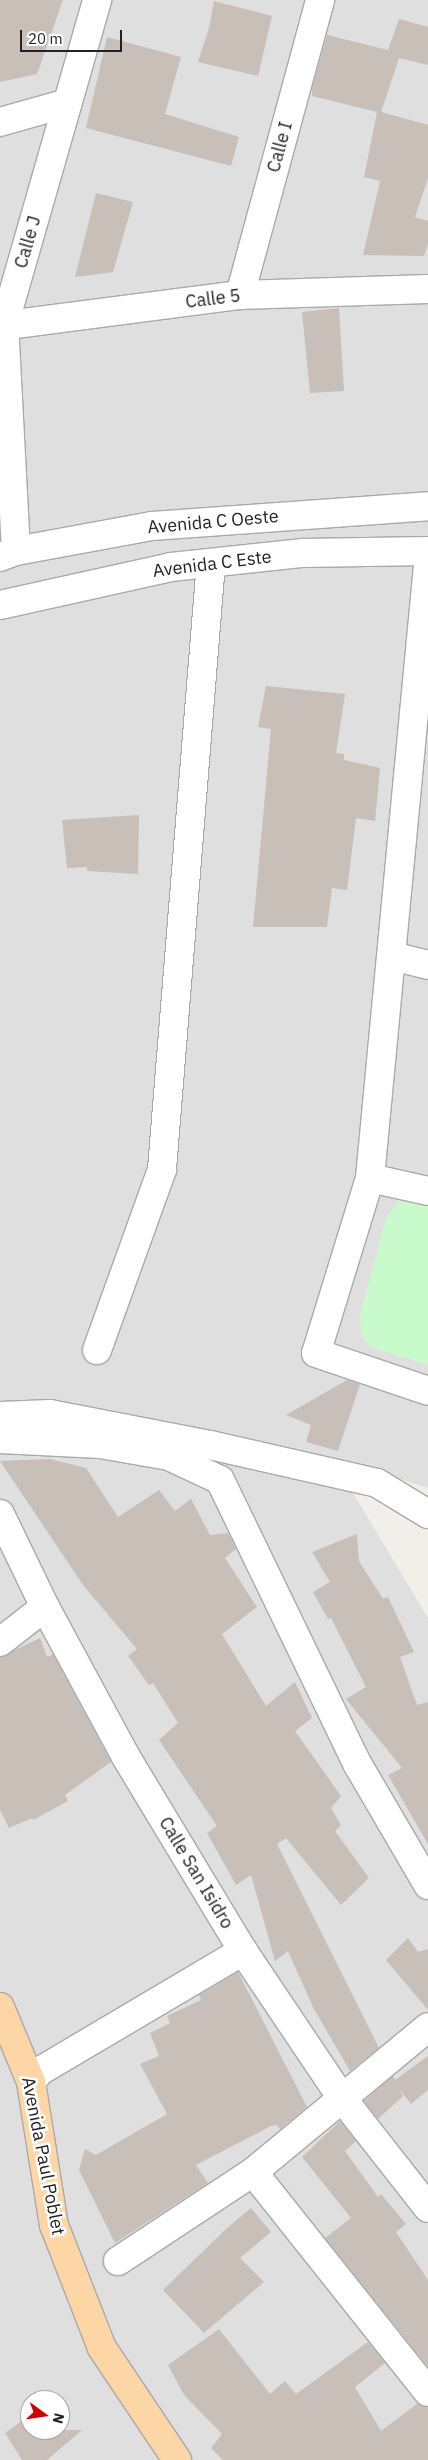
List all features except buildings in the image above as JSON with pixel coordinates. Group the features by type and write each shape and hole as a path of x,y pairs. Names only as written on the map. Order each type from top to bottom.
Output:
{"main road":[{"name":"Avenida Paul Poblet","path":"0,2007 31,2082 54,2226 102,2348 177,2460"}],"street":[{"name":"Calle J","path":"8,554 2,326 97,0"},
{"name":"Calle I","path":"240,295 320,0"},
{"path":"0,122 67,103"},
{"name":"Calle 5","path":"2,326 240,295 428,289"},
{"name":"Avenida C Oeste","path":"8,554 152,526 428,506"},
{"name":"Avenida C Este","path":"0,606 162,569 302,553 428,551"},
{"path":"97,1350 162,1169 211,563"},
{"path":"428,565 420,751 392,956 370,1178 316,1353 428,1391"},
{"path":"392,956 428,965"},
{"path":"370,1178 428,1191"},
{"path":"0,1416 50,1414 210,1445 377,1483 428,1514"},
{"path":"0,1439 100,1444 169,1456 220,1480 358,1765 428,1885"},
{"name":"Calle San Isidro","path":"0,1514 45,1607 126,1757 243,1951 341,2097 428,2208"},
{"path":"0,1642 45,1607"},
{"path":"31,2082 40,2071 243,1951"},
{"path":"118,2261 253,2172 341,2097 428,2027"},
{"path":"253,2172 428,2392"}],"shaded area":[{"path":"0,0 428,0 428,1488 332,1458 428,1618 428,2460 0,2460"}],"green space":[{"path":"416,1198 428,1201 428,1365 370,1347 361,1334 360,1314 386,1218 399,1200"}]}
